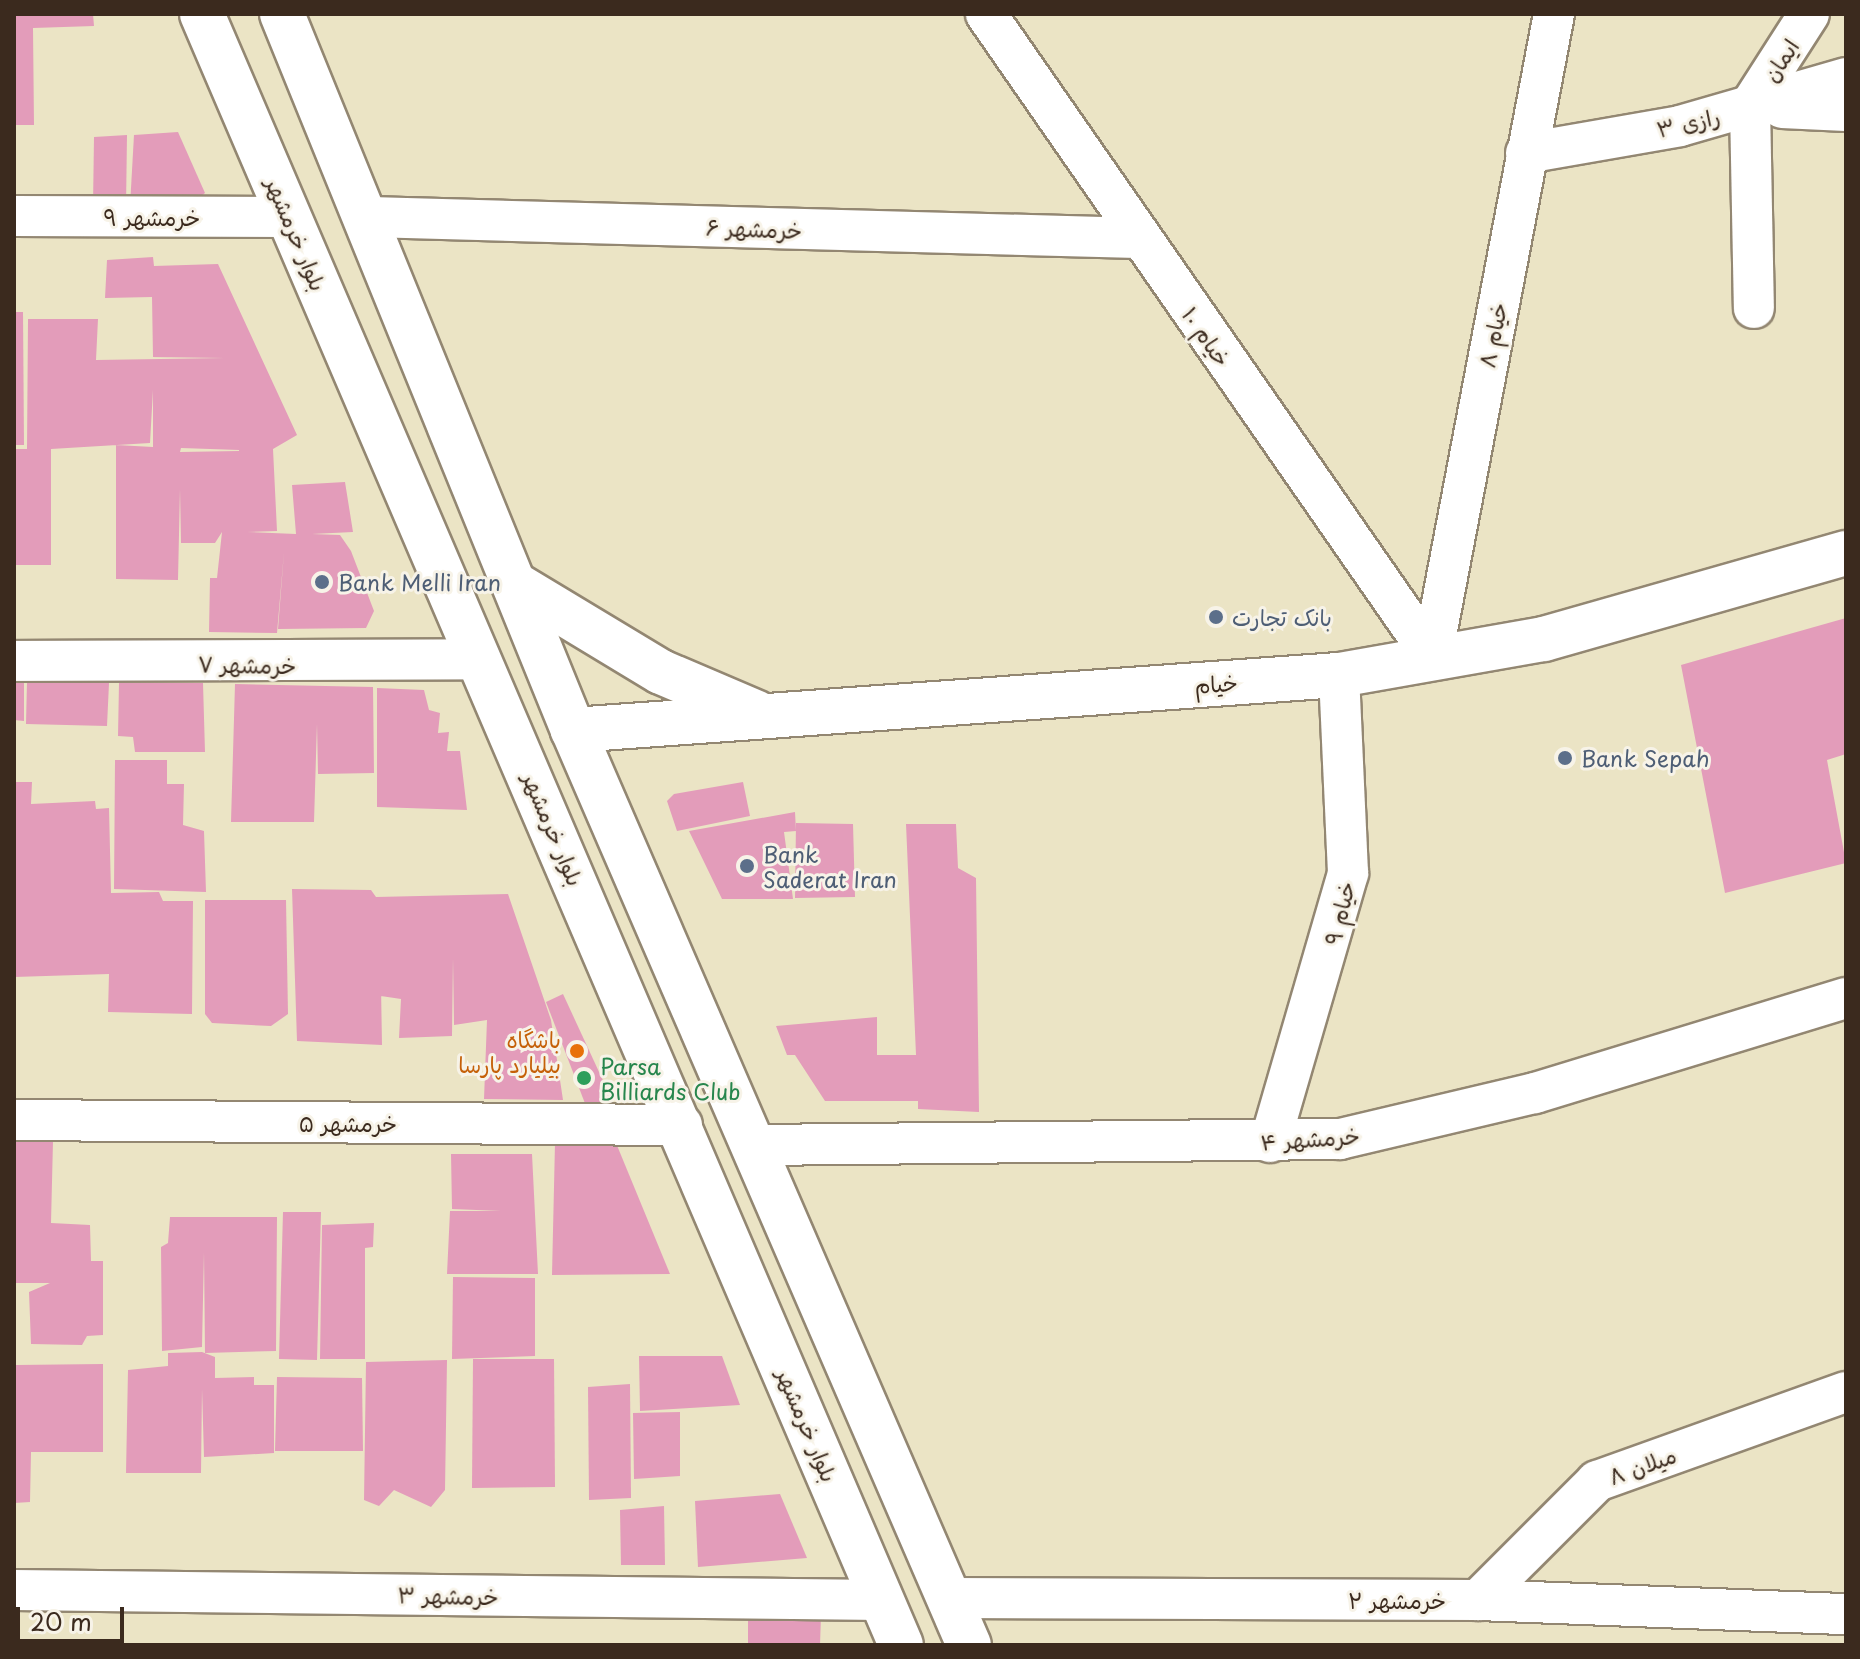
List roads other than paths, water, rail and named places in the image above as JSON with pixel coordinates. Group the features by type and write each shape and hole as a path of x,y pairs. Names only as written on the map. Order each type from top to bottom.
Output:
{"main road":[{"name":"بلوار خرمشهر","path":"202,14 682,1125 901,1645"},
{"path":"282,14 370,217 573,730 969,1645"},
{"name":"خیام","path":"573,730 1339,675 1432,656 1544,639 1846,553"},
{"path":"515,584 661,672 763,716"},
{"path":"882,1600 949,1598"}],"street":[{"name":"خیام ۱۰","path":"986,14 1138,238 1432,656"},
{"name":"خیام ۸","path":"1432,656 1554,14"},
{"name":"ایمان","path":"1750,106 1809,14"},
{"name":"رازی ۳","path":"1526,153 1750,106 1846,78"},
{"path":"1754,308 1750,106 1846,111"},
{"name":"خرمشهر ۹","path":"14,216 290,217"},
{"name":"خرمشهر ۶","path":"370,217 1138,238"},
{"name":"خرمشهر ۷","path":"14,661 480,659"},
{"name":"خیام ۹","path":"1270,1142 1348,873 1339,675"},
{"name":"خرمشهر ۴","path":"754,1145 1270,1142 1420,1124 1846,998"},
{"name":"خرمشهر ۵","path":"14,1120 682,1125"},
{"name":"میلان ۸","path":"1478,1600 1597,1481 1846,1392"},
{"name":"خرمشهر ۳","path":"14,1590 882,1600"},
{"name":"خرمشهر ۲","path":"949,1598 1478,1600 1846,1614"}],"place":[{"name":"Bank Melli Iran","path":"322,582"},
{"name":"بانک تجارت","path":"1216,617"},
{"name":"Bank Sepah","path":"1565,758"},
{"name":"Bank Saderat Iran","path":"747,866"},
{"name":"باشگاه بیلیارد پارسا","path":"577,1051"},
{"name":"Parsa Billiards Club","path":"584,1078"}]}
